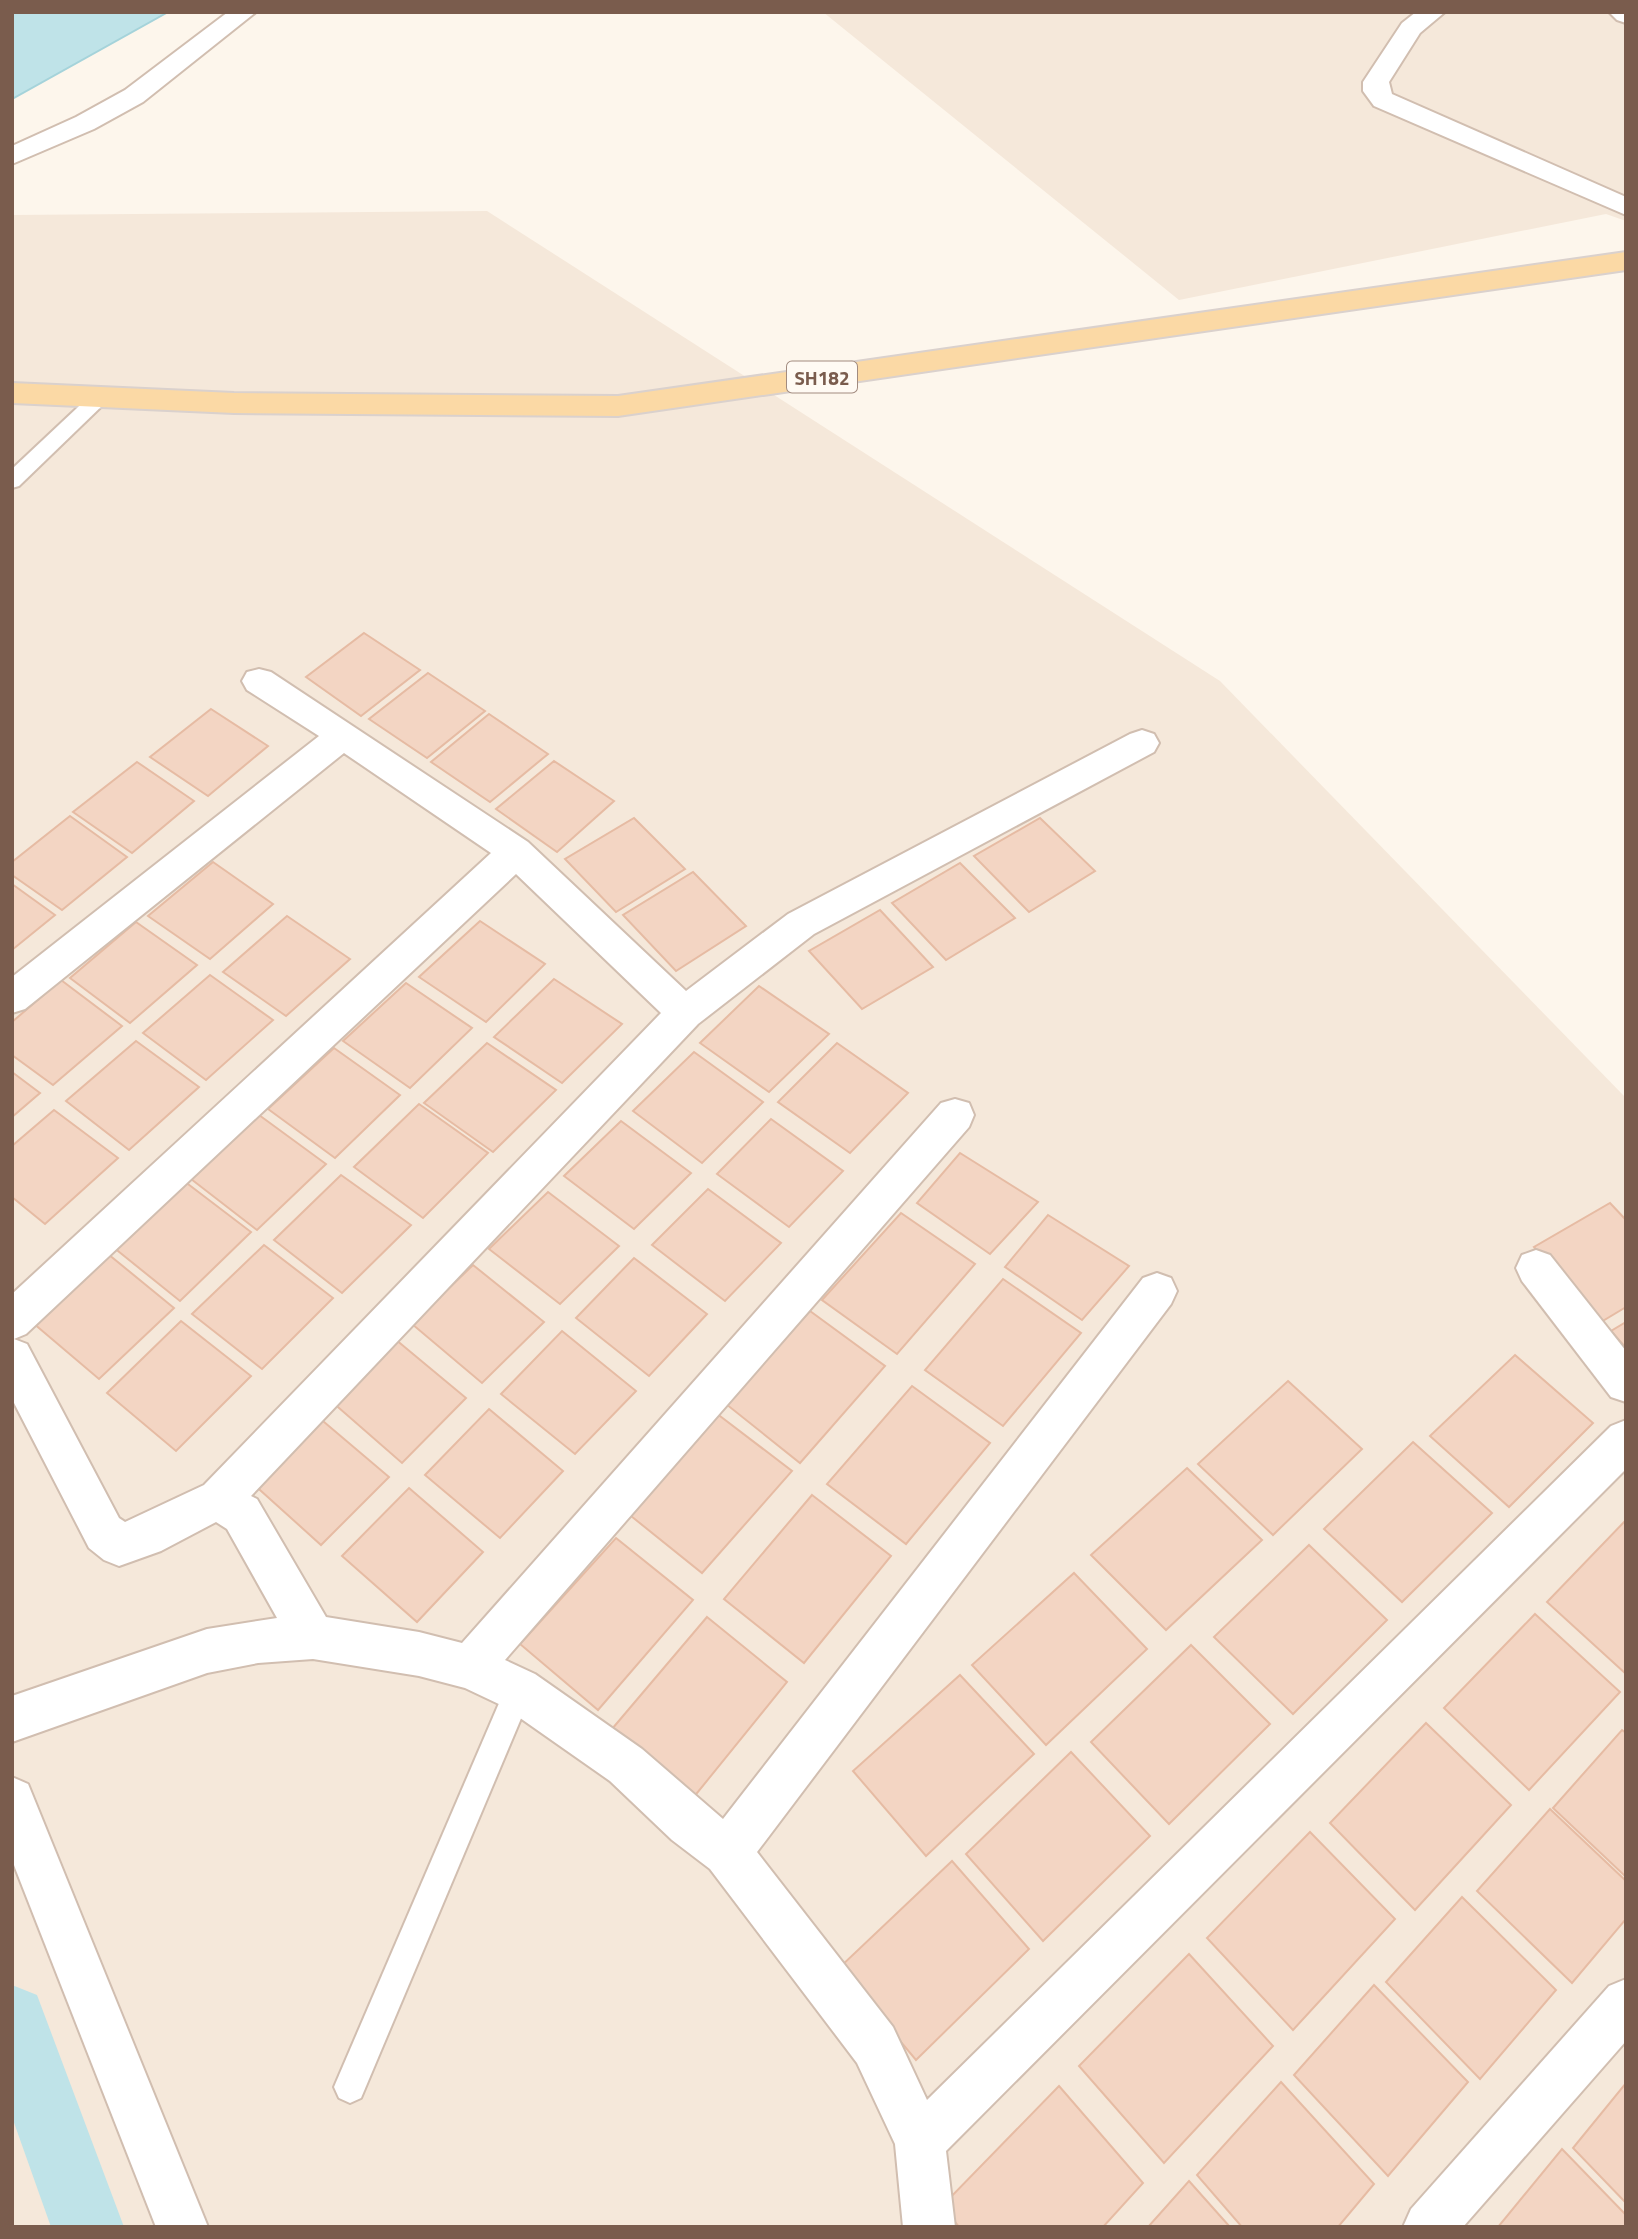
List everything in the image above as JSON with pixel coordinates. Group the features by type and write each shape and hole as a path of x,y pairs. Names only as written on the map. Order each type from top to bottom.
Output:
{"main road":[{"name":"SH182","path":"12,394 234,403 618,406 1626,261"}],"street":[{"path":"12,156 85,123 134,96 244,12"},
{"path":"1621,12 1626,15"},
{"path":"1418,15 1376,82 1376,90 1383,100 1626,206"},
{"path":"258,681 516,852 685,1013"},
{"path":"12,998 343,735"},
{"path":"12,1357 104,1533 119,1545 142,1539 198,1507 219,1499 685,1013 801,924 1142,743"},
{"path":"12,1321 516,852"},
{"path":"470,1667 955,1115"},
{"path":"1536,1268 1626,1383"},
{"path":"727,1852 1157,1291"},
{"path":"920,2143 1626,1440"},
{"path":"219,1499 242,1514 313,1637"},
{"path":"12,1719 207,1651 258,1641 313,1637 419,1654 470,1667 519,1690 626,1765 689,1823 727,1852 876,2045 920,2143 929,2227"},
{"path":"12,1800 182,2227"},
{"path":"1429,2227 1626,2003"}],"lane":[{"path":"12,481 100,397"},
{"path":"350,2087 519,1690"}],"shaded area":[{"path":"823,12 1626,12 1626,221 1606,214 1179,300"},
{"path":"487,211 1220,681 1626,1098 1626,2227 12,2227 12,215"}],"water":[{"path":"12,12 168,12 12,99"}],"building":[{"path":"364,633 420,670 361,716 306,677"},
{"path":"428,673 485,711 427,758 369,719"},
{"path":"211,709 268,746 208,796 150,757"},
{"path":"489,714 548,754 490,802 431,762"},
{"path":"554,761 614,801 557,852 496,809"},
{"path":"137,762 194,801 132,853 73,812"},
{"path":"70,816 127,857 62,910 12,875 12,862"},
{"path":"634,818 685,869 616,912 565,859"},
{"path":"1040,818 1095,871 1029,912 974,856"},
{"path":"213,862 273,904 210,959 148,916"},
{"path":"960,863 1015,918 946,960 892,903"},
{"path":"693,872 746,926 676,971 623,915"},
{"path":"12,884 55,915 12,950"},
{"path":"880,910 933,967 862,1009 809,951"},
{"path":"287,916 350,959 286,1016 223,972"},
{"path":"480,921 545,964 486,1022 419,977"},
{"path":"136,922 197,965 130,1023 70,978"},
{"path":"210,975 273,1020 206,1080 143,1033"},
{"path":"554,979 622,1024 562,1083 494,1037"},
{"path":"61,980 122,1026 53,1085 12,1055 12,1022"},
{"path":"406,983 472,1028 410,1088 343,1041"},
{"path":"759,986 829,1034 769,1092 700,1043"},
{"path":"136,1041 199,1087 129,1150 66,1101"},
{"path":"487,1043 556,1090 493,1152 424,1103"},
{"path":"837,1043 908,1093 850,1153 778,1102"},
{"path":"334,1048 400,1095 335,1158 268,1109"},
{"path":"694,1052 763,1102 702,1163 633,1111"},
{"path":"12,1072 40,1093 12,1117"},
{"path":"419,1104 488,1153 423,1218 354,1167"},
{"path":"54,1110 118,1158 45,1224 12,1197 12,1146"},
{"path":"259,1115 326,1164 257,1230 191,1179"},
{"path":"771,1119 843,1171 789,1227 717,1174"},
{"path":"621,1121 691,1173 634,1229 564,1176"},
{"path":"960,1153 1038,1202 990,1254 917,1203"},
{"path":"341,1175 411,1225 342,1293 274,1240"},
{"path":"184,1181 251,1232 180,1301 113,1247"},
{"path":"708,1189 781,1243 725,1301 652,1245"},
{"path":"548,1192 619,1246 560,1304 489,1249"},
{"path":"1610,1203 1626,1220 1626,1307 1601,1322 1534,1247"},
{"path":"901,1213 975,1264 897,1354 822,1300"},
{"path":"1048,1215 1129,1266 1082,1320 1005,1267"},
{"path":"264,1245 333,1298 262,1369 192,1314"},
{"path":"108,1254 174,1308 99,1379 33,1323"},
{"path":"634,1258 707,1314 649,1376 576,1318"},
{"path":"473,1265 544,1322 482,1383 412,1324"},
{"path":"1003,1279 1081,1333 1003,1426 925,1370"},
{"path":"810,1311 885,1366 800,1463 726,1404"},
{"path":"181,1321 251,1376 176,1451 107,1393"},
{"path":"1626,1322 1626,1348 1611,1331"},
{"path":"562,1331 636,1391 575,1454 501,1394"},
{"path":"395,1339 466,1398 402,1463 331,1401"},
{"path":"1515,1355 1593,1423 1509,1507 1430,1436"},
{"path":"1288,1381 1362,1449 1273,1535 1198,1464"},
{"path":"912,1386 990,1443 906,1544 827,1484"},
{"path":"489,1409 563,1471 500,1538 425,1475"},
{"path":"716,1413 792,1471 702,1573 626,1512"},
{"path":"317,1416 389,1477 321,1545 250,1481"},
{"path":"1413,1442 1492,1513 1402,1602 1324,1529"},
{"path":"1187,1468 1262,1540 1166,1630 1091,1555"},
{"path":"409,1488 483,1552 417,1622 342,1556"},
{"path":"812,1495 891,1556 804,1663 724,1599"},
{"path":"1626,1520 1626,1674 1547,1602"},
{"path":"616,1538 693,1600 598,1710 520,1644"},
{"path":"1309,1545 1387,1620 1293,1714 1214,1637"},
{"path":"1074,1573 1147,1649 1046,1745 972,1665"},
{"path":"1535,1614 1620,1692 1529,1790 1444,1708"},
{"path":"707,1617 787,1682 693,1798 612,1729"},
{"path":"1191,1645 1270,1724 1169,1824 1091,1742"},
{"path":"960,1675 1034,1754 926,1856 853,1771"},
{"path":"1426,1723 1511,1805 1415,1910 1330,1823"},
{"path":"1622,1730 1626,1733 1626,1877 1553,1808"},
{"path":"1071,1752 1150,1836 1043,1941 966,1854"},
{"path":"1550,1809 1626,1881 1626,1919 1572,1983 1477,1891"},
{"path":"1310,1832 1395,1919 1293,2030 1207,1938"},
{"path":"952,1861 1029,1949 916,2060 839,1968"},
{"path":"1462,1897 1556,1990 1480,2079 1386,1982"},
{"path":"1189,1954 1273,2046 1164,2163 1079,2066"},
{"path":"1374,1985 1468,2082 1388,2176 1294,2075"},
{"path":"1281,2082 1374,2184 1338,2227 1242,2227 1197,2175"},
{"path":"1626,2083 1626,2203 1573,2148"},
{"path":"1059,2086 1143,2183 1103,2227 959,2227 942,2206"},
{"path":"1562,2149 1626,2215 1626,2227 1498,2227"},
{"path":"1189,2181 1230,2227 1148,2227"}],"waterway":[{"path":"12,2020 88,2227"}]}
